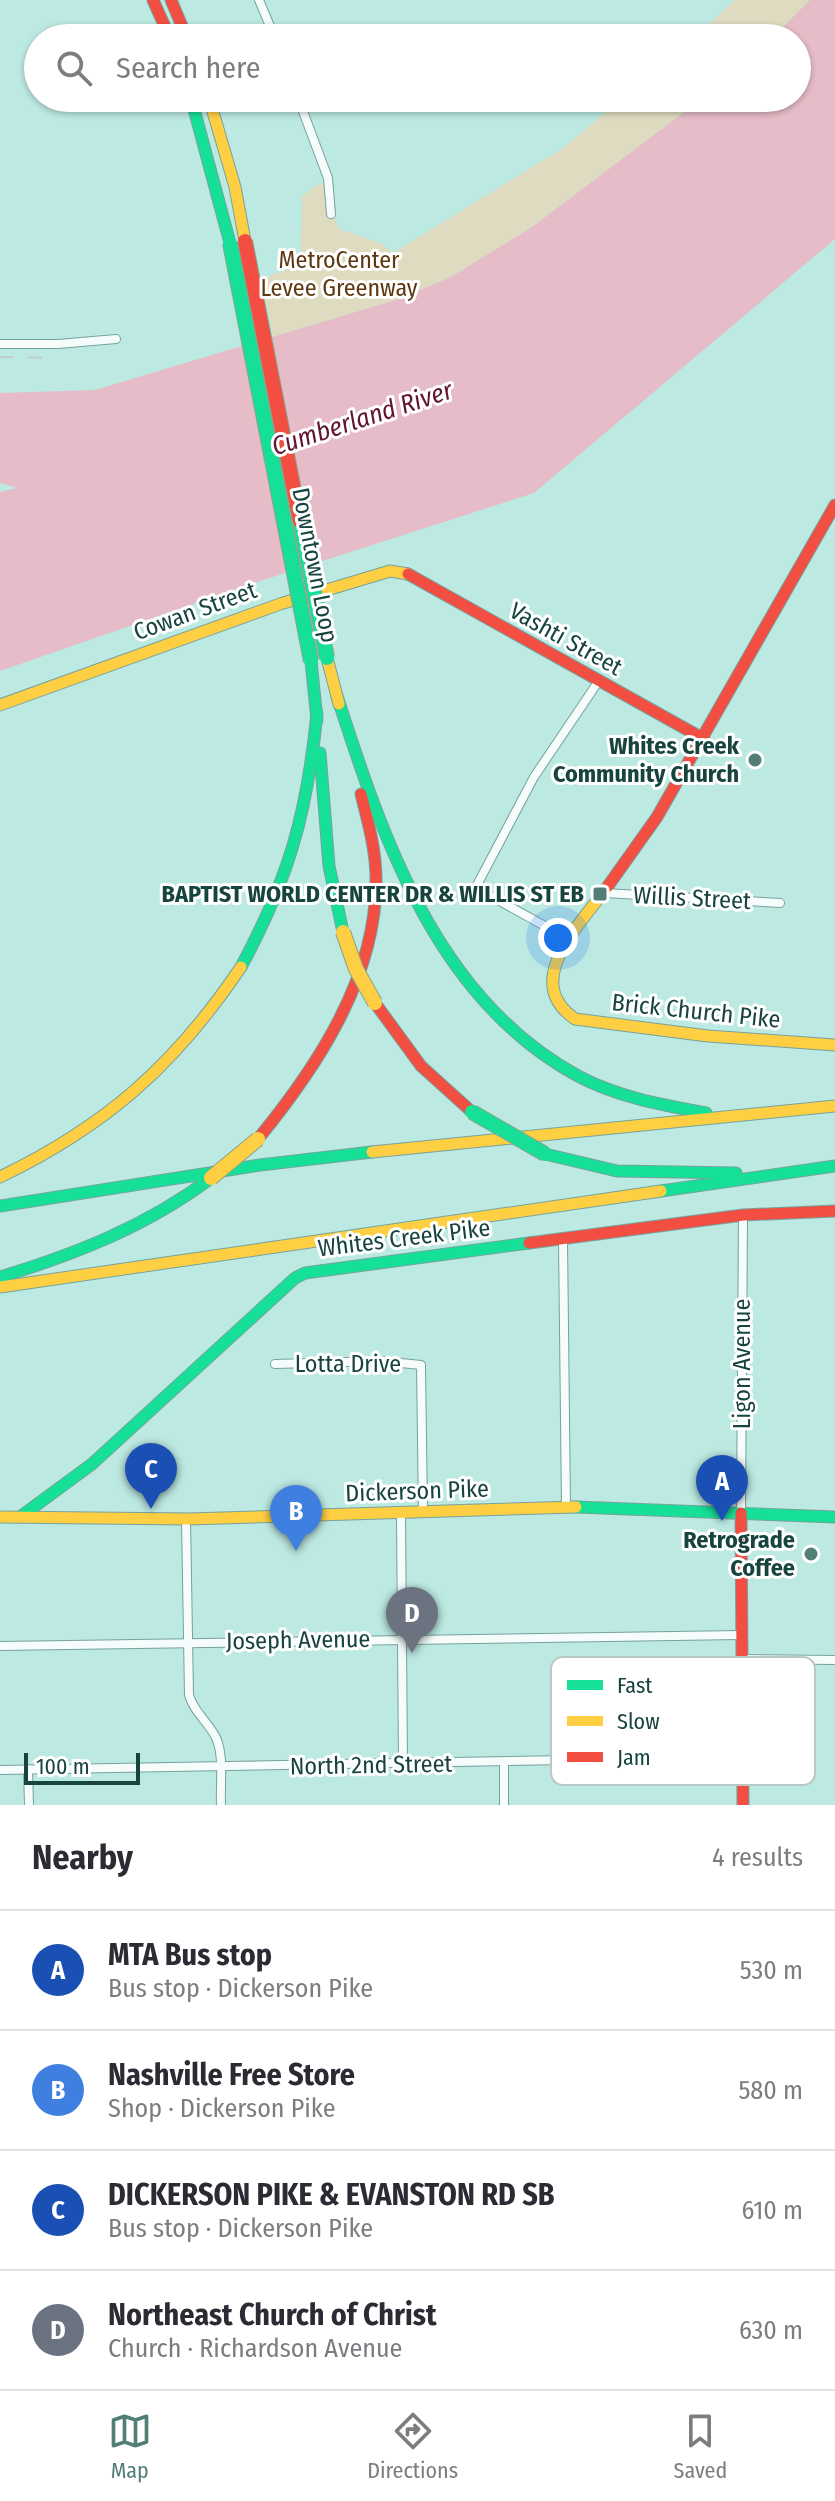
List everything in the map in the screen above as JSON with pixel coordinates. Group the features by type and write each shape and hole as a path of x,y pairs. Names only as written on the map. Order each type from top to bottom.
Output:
{"main road":[{"path":"153,0 164,24"},
{"path":"171,0 181,24"},
{"name":"Downtown Loop","path":"196,112 238,242 337,696"},
{"name":"Downtown Loop","path":"213,112 235,187 238,242 311,661 317,713"},
{"path":"570,940 605,893 704,739 835,505"},
{"name":"Cowan Street","path":"0,705 280,604 390,571 408,574"},
{"name":"Vashti Street","path":"408,574 704,739"},
{"path":"337,696 371,799 414,897 439,940 498,1017 575,1075 615,1093 719,1115"},
{"path":"0,1277 139,1225 190,1195 258,1139 302,1086 333,1038 353,992 370,926 376,880 372,841 337,696"},
{"path":"317,713 327,851 334,900 343,932 356,969 375,1003 421,1066 472,1112 545,1154 612,1173 657,1177 785,1172"},
{"path":"0,1177 55,1150 137,1094 173,1059 214,1008 263,929 289,869 305,805 317,713"},
{"name":"Brick Church Pike","path":"570,940 549,975 549,989 557,1007 575,1019 835,1045"},
{"path":"0,1206 276,1163 719,1115 835,1106"},
{"path":"0,1287 835,1166"},
{"name":"Whites Creek Pike","path":"20,1517 93,1463 295,1278 305,1273 743,1215 835,1211"},
{"name":"Dickerson Pike","path":"0,1517 186,1519 566,1507 835,1517"},
{"path":"741,1513 741,1657"}],"street":[{"path":"259,0 269,24"},
{"path":"303,112 328,178 331,214"},
{"path":"0,344 58,344 116,339"},
{"path":"570,940 480,890 477,885 534,777 598,682"},
{"name":"Willis Street","path":"605,893 780,903"},
{"name":"Ligon Avenue","path":"741,1513 743,1215"},
{"path":"563,1240 566,1507"},
{"name":"Lotta Drive","path":"275,1364 381,1361 421,1365 423,1513"},
{"path":"401,1514 403,1764"},
{"path":"186,1519 189,1695 192,1706 216,1737 221,1805"},
{"name":"Joseph Avenue","path":"0,1646 740,1635"},
{"path":"815,1660 835,1660"},
{"name":"North 2nd Street","path":"0,1770 551,1763"},
{"path":"504,1764 504,1805"},
{"path":"28,1769 29,1805"}],"green space":[{"path":"735,0 810,0 786,24 709,24"},
{"name":"MetroCenter Levee Greenway","path":"606,112 684,112 532,227 451,277 396,300 273,337 262,279 296,266 301,250 302,196 322,182 339,229 380,243 393,253 563,148"}],"water":[{"name":"Cumberland River","path":"810,0 835,0 835,239 534,493 248,585 0,671 0,492 17,488 0,483 0,393 95,390 396,300 451,277 532,227 684,112 811,112 811,24 786,24"}],"railway":[{"path":"0,357 56,358"}],"traffic: fast":[{"path":"195,112 230,243"},
{"path":"230,243 311,661"},
{"path":"300,521 327,658"},
{"path":"311,661 317,720"},
{"path":"337,696 396,859 422,911 452,960 487,1005 529,1044 578,1076 624,1095 706,1113"},
{"path":"241,967 272,904 293,844 308,783 317,713"},
{"path":"320,753 329,866 343,932"},
{"path":"472,1112 545,1154"},
{"path":"0,1206 260,1165 372,1152"},
{"path":"545,1154 617,1171 736,1173"},
{"path":"661,1191 835,1166"},
{"path":"0,1277 110,1237 162,1210 211,1178"},
{"path":"20,1517 92,1464 295,1278 305,1273 529,1243"},
{"path":"576,1507 835,1517"}],"traffic: slow":[{"path":"213,112 235,187 245,241"},
{"path":"0,705 280,604 390,571 408,574"},
{"path":"327,658 339,704"},
{"path":"608,886 571,935 554,970 553,988 560,1004 575,1019 708,1036 835,1045"},
{"path":"343,932 356,969 375,1003"},
{"path":"0,1177 73,1136 136,1090 190,1034 241,967"},
{"path":"372,1152 835,1106"},
{"path":"211,1178 258,1139"},
{"path":"0,1287 661,1191"},
{"path":"0,1517 189,1519 576,1507"}],"traffic: jam":[{"path":"153,0 164,24"},
{"path":"171,0 181,24"},
{"path":"245,241 300,521"},
{"path":"608,886 657,817 835,505"},
{"path":"408,574 704,739"},
{"path":"258,1139 322,1051 355,985 366,951 374,915 376,868 361,794"},
{"path":"375,1003 421,1066 472,1112"},
{"path":"529,1243 743,1215 835,1211"},
{"path":"741,1513 742,1657"},
{"path":"743,1785 743,1805"}],"place":[{"name":"Whites Creek Community Church","path":"755,760"},
{"name":"BAPTIST WORLD CENTER DR & WILLIS ST EB","path":"600,894"},
{"name":"DICKERSON PIKE & EVANSTON RD SB","path":"151,1509"},
{"name":"MTA Bus stop","path":"722,1521"},
{"name":"Nashville Free Store","path":"296,1551"},
{"name":"Retrograde Coffee","path":"811,1554"},
{"name":"Northeast Church of Christ","path":"412,1653"}]}
